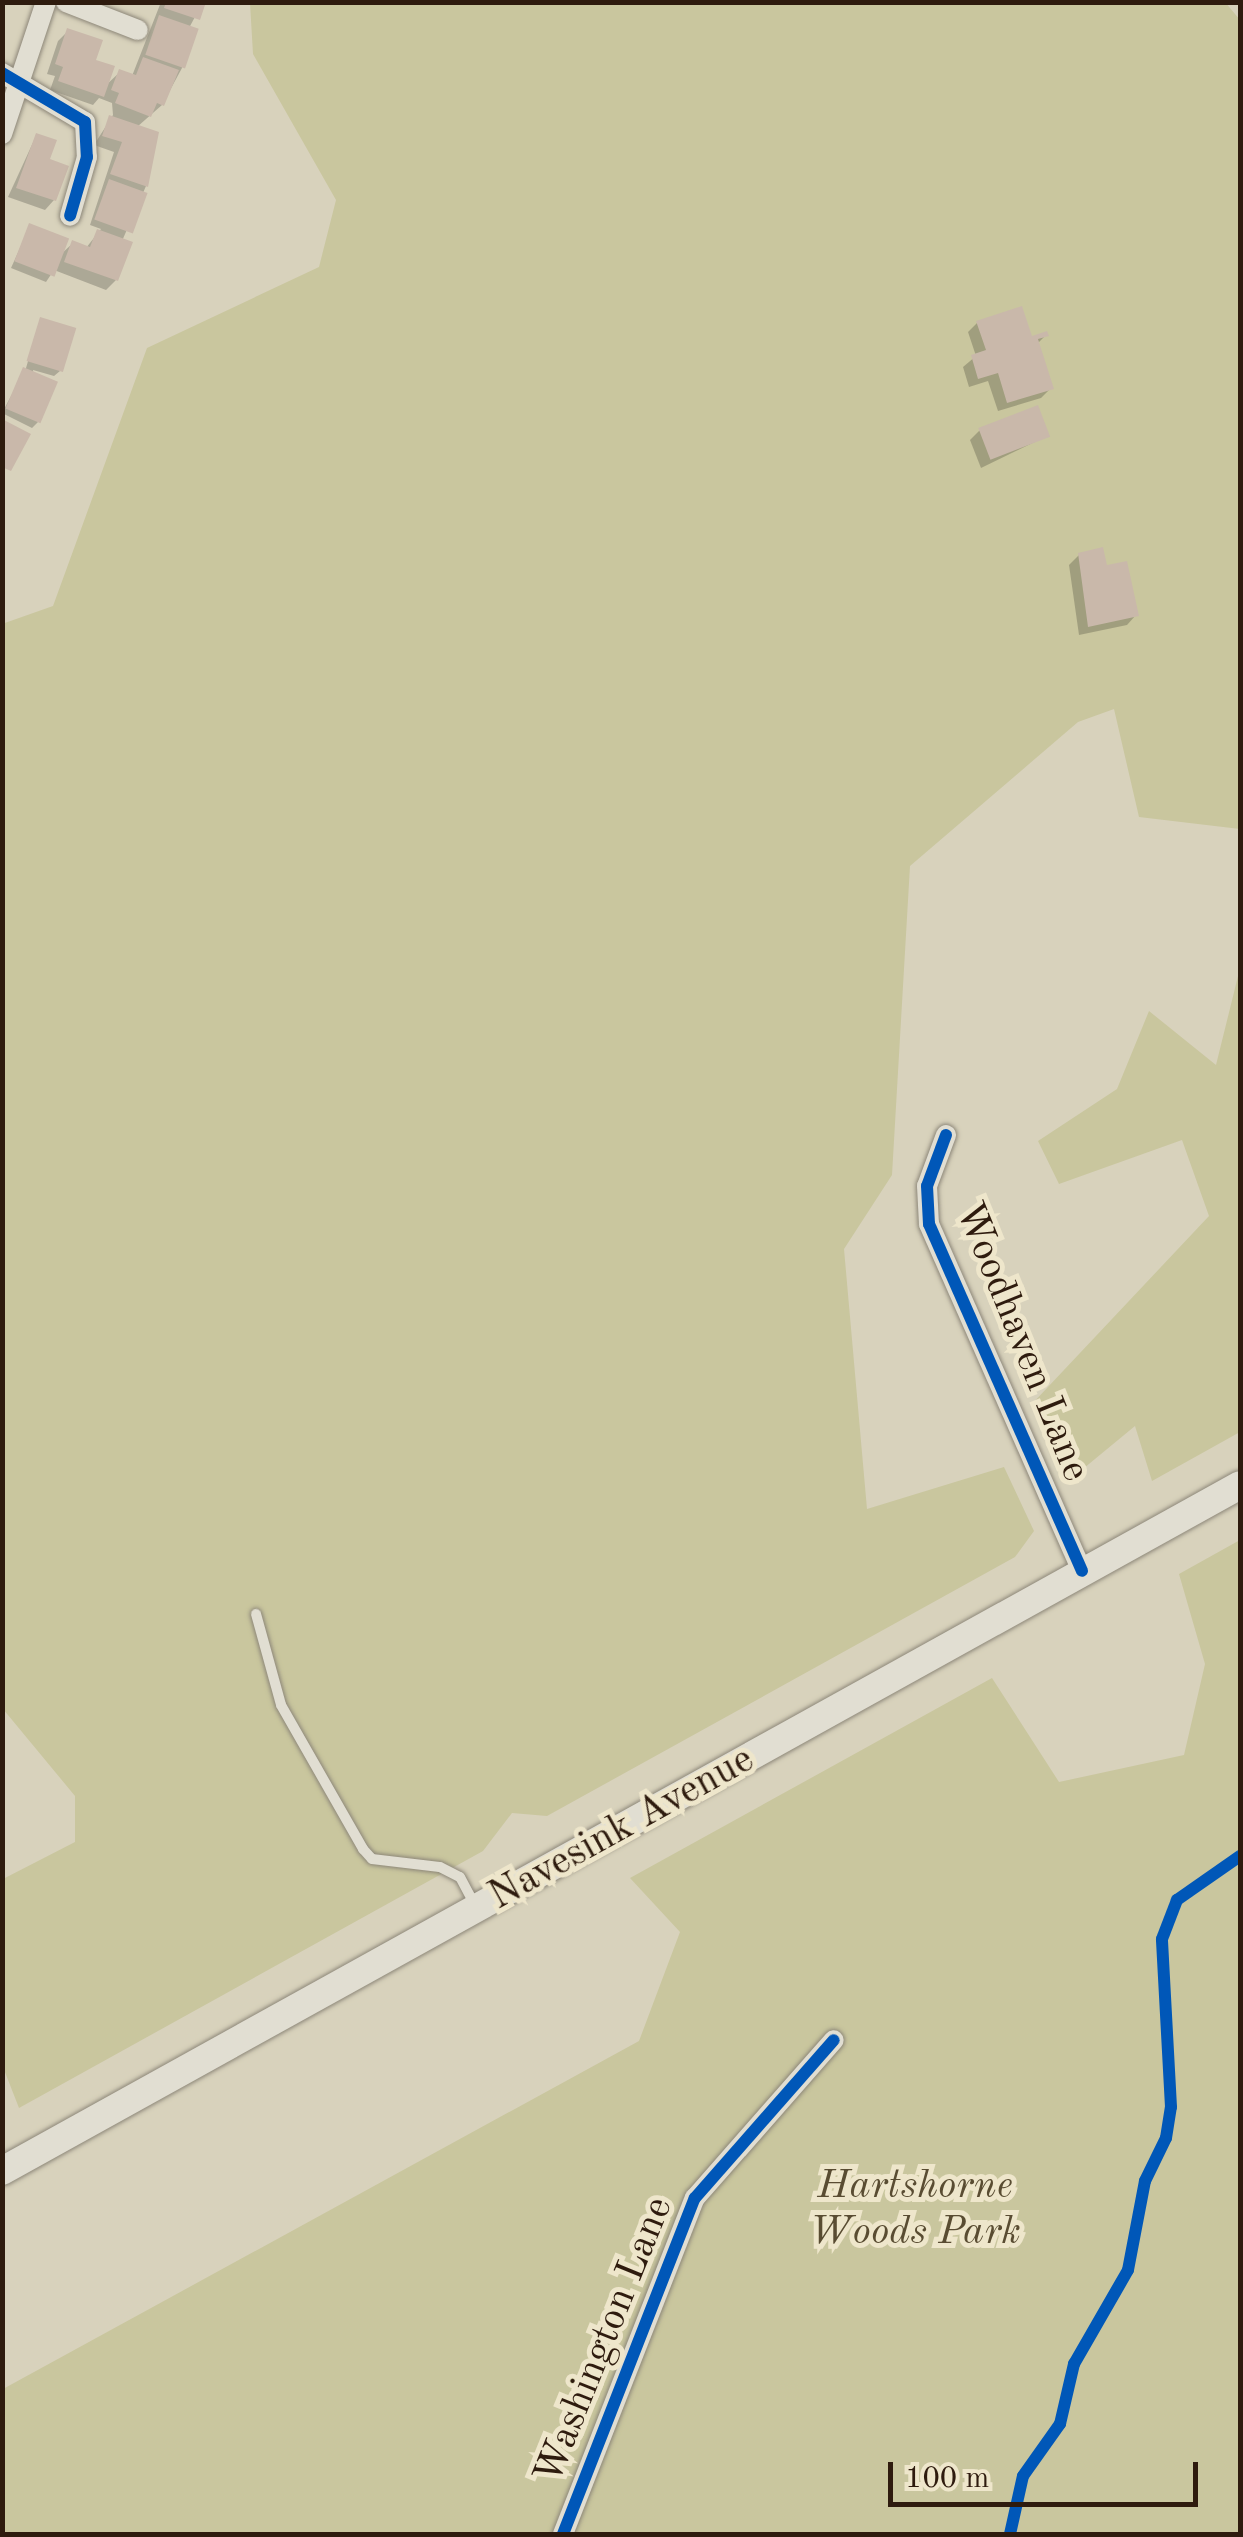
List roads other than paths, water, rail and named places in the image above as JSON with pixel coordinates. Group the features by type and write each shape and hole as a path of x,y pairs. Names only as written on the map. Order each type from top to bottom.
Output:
{"main road":[{"name":"Navesink Avenue","path":"2,2171 1240,1485"}],"street":[{"path":"2,134 12,76 46,2"},
{"path":"66,2 138,30"},
{"path":"12,76 84,122 87,156 70,216"},
{"name":"Woodhaven Lane","path":"946,1135 928,1186 929,1224 1082,1571"},
{"name":"Washington Lane","path":"562,2534 694,2198 834,2040"}],"lane":[{"path":"256,1614 280,1704 363,1849 372,1859 419,1860 460,1877 477,1908"}],"park label":[{"name":"Hartshorne Woods Park","path":"915,2210"}]}
